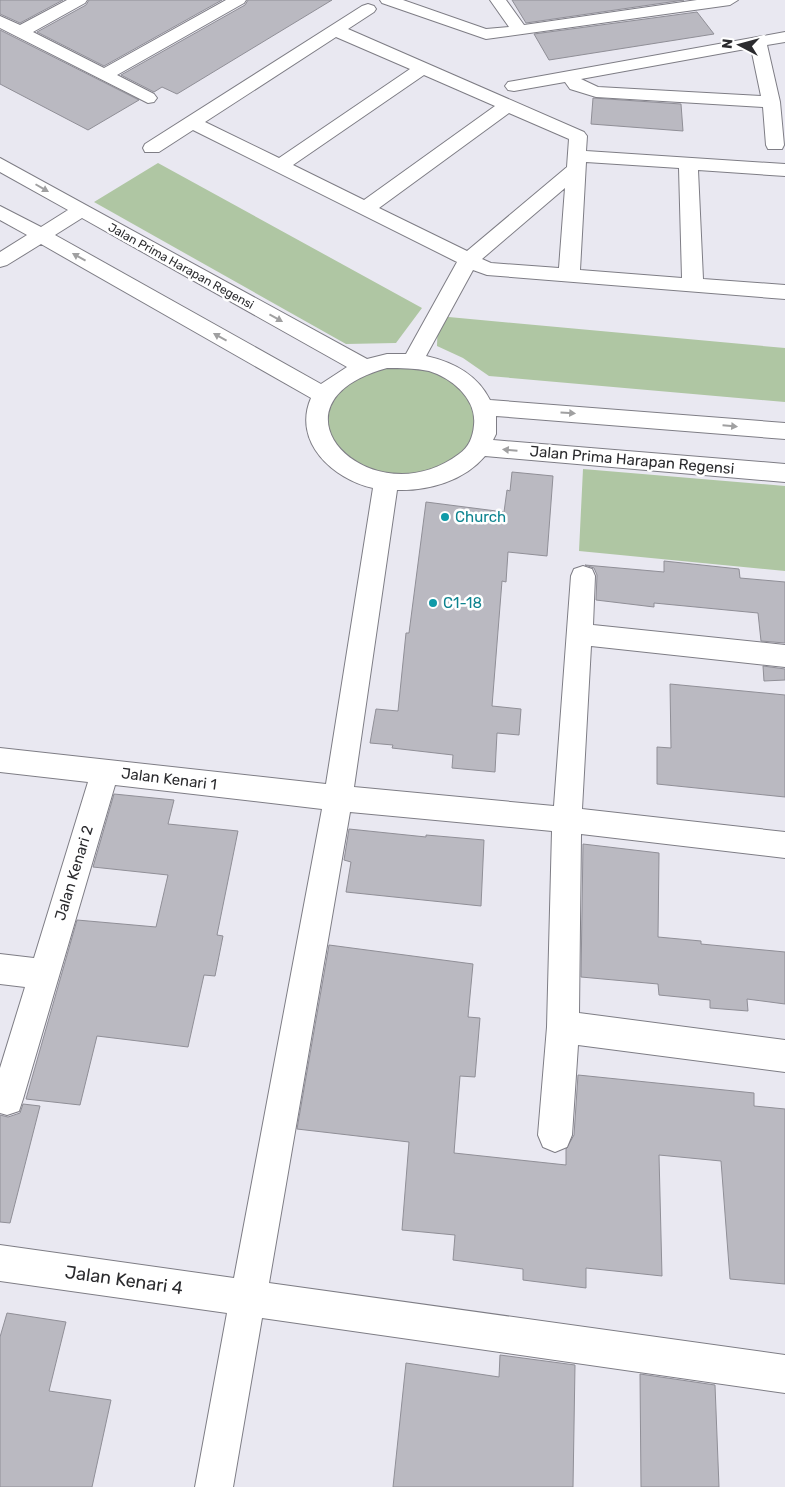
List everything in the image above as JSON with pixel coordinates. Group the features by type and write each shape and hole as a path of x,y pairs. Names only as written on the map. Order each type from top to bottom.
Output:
{"street":[{"path":"20,32 80,0"},
{"path":"388,0 482,33 520,31 605,12 730,0"},
{"path":"498,0 520,31"},
{"path":"104,75 232,1"},
{"path":"152,148 368,9"},
{"path":"0,21 148,98"},
{"path":"335,30 578,136 569,276"},
{"path":"514,86 785,37"},
{"path":"758,41 771,102 775,145"},
{"path":"279,166 423,68"},
{"path":"570,77 576,85 596,92 771,102"},
{"path":"365,209 507,106"},
{"path":"192,122 487,269 785,292"},
{"path":"412,361 468,260 576,163 688,164 785,170"},
{"name":"Jalan Prima Harapan Regensi","path":"0,164 77,213 364,366"},
{"path":"688,164 693,285"},
{"path":"0,212 45,233 324,396"},
{"path":"0,261 77,213"},
{"path":"387,361 412,361 437,366 458,376 475,390 484,407 486,427 479,447 465,461 448,472 415,481 370,479 348,468 329,453 318,434 316,414 324,396 340,378 364,366 387,361"},
{"path":"484,407 785,430"},
{"name":"Jalan Prima Harapan Regensi","path":"479,447 785,473"},
{"path":"214,1487 338,798 380,532 386,481"},
{"path":"555,1136 563,1027 567,820 583,576"},
{"path":"579,634 785,656"},
{"name":"Jalan Kenari 1","path":"0,760 785,845"},
{"name":"Jalan Kenari 2","path":"7,1099 105,771"},
{"path":"0,969 43,974"},
{"path":"563,1027 785,1056"},
{"name":"Jalan Kenari 4","path":"0,1263 785,1374"}],"green space":[{"path":"158,163 422,308 396,343 346,344 94,202"},
{"path":"438,316 785,348 785,402 489,376 463,358 437,346"},
{"path":"437,366 484,407 465,461 386,481 329,453 323,395 359,369"},
{"path":"583,469 785,486 785,571 579,551"}],"building":[{"path":"0,0 63,0 20,23 0,14"},
{"path":"89,0 222,0 104,66 37,32 86,5"},
{"path":"248,0 332,0 177,94 162,87 154,92 121,75 245,5"},
{"path":"512,0 684,0 526,23"},
{"path":"697,12 714,34 549,60 534,34"},
{"path":"0,30 139,100 88,130 0,84"},
{"path":"593,98 681,104 683,131 591,124"},
{"path":"512,472 553,476 547,556 508,552 506,582 502,581 492,706 521,709 519,735 497,733 495,772 452,768 453,755 392,748 393,745 370,743 376,709 398,711 406,633 409,633 426,502 504,512 507,490 510,491"},
{"path":"664,561 739,569 740,578 785,582 785,643 761,641 758,613 654,603 654,607 596,600 597,575 594,568 585,565 664,572"},
{"path":"763,666 785,669 785,680 764,681"},
{"path":"670,684 785,695 785,797 657,784 657,747 671,748"},
{"path":"114,794 174,800 168,824 238,831 217,935 223,936 215,976 204,975 188,1047 97,1036 80,1105 26,1099 77,920 156,927 168,875 93,867"},
{"path":"349,829 426,837 426,835 484,840 481,906 346,892 351,862 344,860"},
{"path":"583,844 659,853 658,937 701,941 701,944 785,952 785,1004 747,999 748,1011 710,1008 710,1000 659,995 658,984 581,977"},
{"path":"329,945 473,964 468,1017 480,1018 475,1077 460,1076 454,1153 566,1165 566,1149 574,1135 578,1075 754,1093 754,1106 785,1109 785,1284 730,1279 721,1161 659,1155 662,1276 586,1268 586,1288 523,1280 523,1269 453,1260 455,1235 402,1230 409,1142 297,1129"},
{"path":"23,1104 40,1106 10,1223 0,1222 0,1115 8,1117 20,1113"},
{"path":"7,1313 66,1322 49,1391 111,1400 92,1487 0,1487 0,1337"},
{"path":"500,1355 575,1365 573,1487 393,1487 406,1363 499,1377"},
{"path":"640,1374 715,1385 719,1487 641,1487"}],"place":[{"name":"Church","path":"445,517"},
{"name":"C1-18","path":"433,603"}]}
